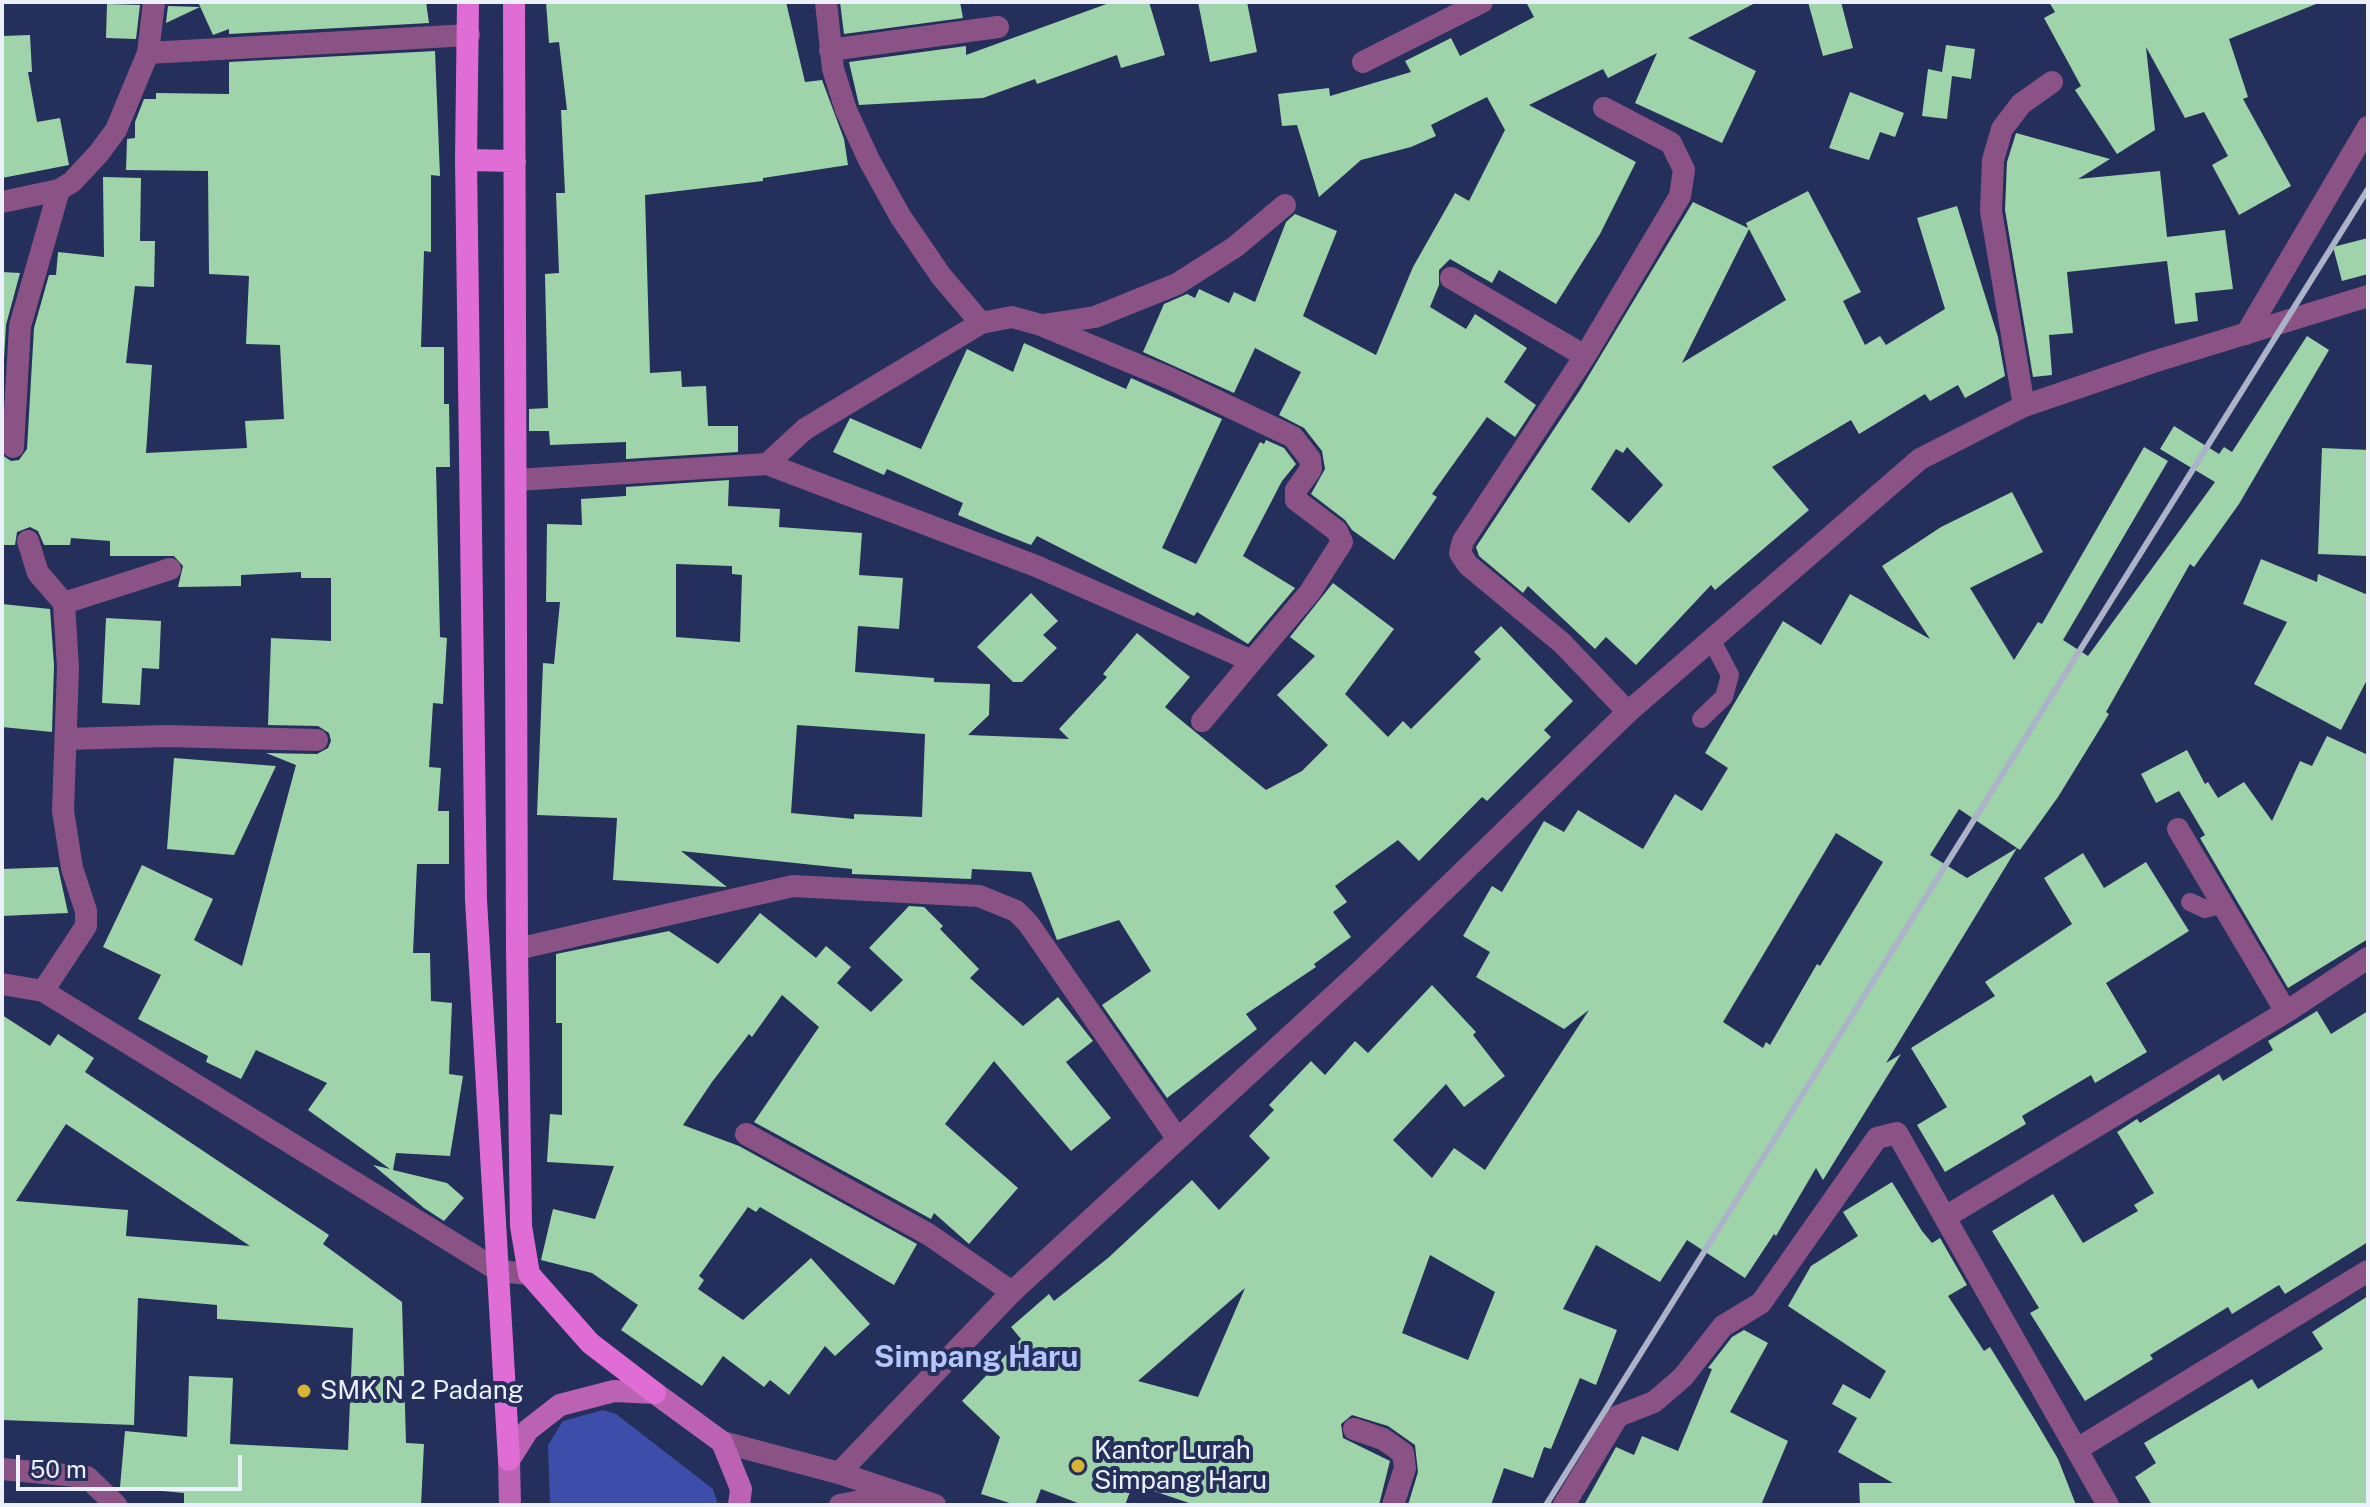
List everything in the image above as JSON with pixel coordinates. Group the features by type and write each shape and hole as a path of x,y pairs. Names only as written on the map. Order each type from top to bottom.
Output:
{"main road":[{"path":"468,2 466,160 476,900 510,1505"},
{"path":"514,2 517,949 521,1226 529,1274 590,1343 722,1442 741,1489 739,1505"},
{"path":"466,160 515,161"},
{"path":"509,1460 528,1430 560,1405 614,1391 655,1393"}],"street":[{"path":"2,202 59,190 84,171 116,130 148,53 154,2"},
{"path":"826,2 830,50 846,110 892,202 941,276 981,323"},
{"path":"1363,62 1482,2"},
{"path":"830,50 998,27"},
{"path":"148,53 469,35"},
{"path":"2024,406 1991,211 1993,160 2002,129 2008,120 2021,104 2052,82"},
{"path":"1604,108 1671,143 1679,155 1684,183 1680,196 1585,356 1463,541 1460,553 1468,565 1562,643 1628,712"},
{"path":"2246,334 2368,127"},
{"path":"13,447 20,326 59,190"},
{"path":"1041,325 1095,317 1177,284 1235,247 1285,205"},
{"path":"1451,278 1585,356"},
{"path":"839,1473 1012,1292 1366,966 1628,712 1920,459 2024,406 2368,296"},
{"path":"767,464 805,429 981,323 1012,317 1041,325 1169,378 1293,437 1310,459 1311,469 1296,490 1296,500 1337,531 1342,542 1310,592 1202,721"},
{"path":"517,480 767,464 1036,566 1252,661"},
{"path":"28,541 38,573 64,603 68,668 63,811 72,868 86,911 86,926 43,991"},
{"path":"64,603 170,569"},
{"path":"66,739 167,736 317,740"},
{"path":"2178,829 2286,1012"},
{"path":"517,949 793,886 989,899 1016,911 1028,923 1177,1138"},
{"path":"1947,1216 2286,1012 2368,958"},
{"path":"2,984 43,991 499,1271 529,1274"},
{"path":"1564,1505 1618,1416 1630,1408 1654,1402 1683,1377 1723,1326 1747,1313 1771,1293 1877,1138 1897,1133 2079,1448 2108,1505"},
{"path":"746,1134 928,1234 1012,1292"},
{"path":"2079,1448 2368,1271"},
{"path":"1354,1429 1383,1439 1403,1453 1405,1468 1393,1505"},
{"path":"722,1442 839,1473 935,1505"},
{"path":"2,1469 87,1477 116,1505"},
{"path":"840,1505 898,1494"}],"lane":[{"path":"1701,719 1724,697 1730,675 1711,639"},
{"path":"2190,902 2205,909 2223,904"}],"shaded area":[{"path":"603,1410 616,1414 713,1489 718,1505 550,1505 548,1445 563,1421"}],"building":[{"path":"198,2 426,2 429,23 229,34 229,29 213,35"},
{"path":"546,2 786,2 805,82 822,80 844,139 848,165 763,178 763,181 645,195 650,373 681,371 682,387 706,386 708,426 738,426 738,452 626,459 626,442 550,445 549,431 529,431 529,409 548,408 545,274 559,273 556,193 565,193 561,110 567,110 559,42 549,43"},
{"path":"840,2 960,2 963,18 844,34"},
{"path":"1112,2 1149,2 1165,55 1121,68 1117,55 1037,84 1035,79 983,98 859,105 849,62 966,46 966,55"},
{"path":"1198,2 1247,2 1257,52 1210,62"},
{"path":"1526,2 1757,2 1688,38 1756,71 1722,143 1635,103 1657,53 1608,78 1603,69 1529,105 1636,162 1600,234 1556,304 1499,270 1492,283 1450,259 1439,270 1439,285 1430,307 1466,329 1475,314 1527,348 1504,382 1536,405 1515,437 1487,417 1432,494 1437,497 1394,560 1352,530 1345,520 1311,494 1325,469 1322,451 1304,428 1279,415 1301,372 1255,348 1234,393 1143,352 1164,304 1187,294 1195,298 1199,289 1229,303 1234,292 1255,302 1286,222 1295,214 1337,231 1303,316 1376,355 1413,267 1455,193 1469,201 1505,130 1487,97 1431,125 1436,136 1411,147 1361,160 1319,197 1297,125 1282,126 1278,94 1329,88 1330,96 1411,72 1405,61 1451,38 1460,56 1534,17"},
{"path":"1808,2 1841,2 1853,48 1823,56"},
{"path":"2049,2 2321,2 2229,39 2248,97 2243,99 2291,186 2239,215 2212,165 2228,156 2204,112 2185,118 2146,47 2155,130 2117,154 2075,90 2081,86 2044,18 2055,12"},
{"path":"107,4 140,5 136,39 106,38"},
{"path":"168,6 200,7 166,23"},
{"path":"30,35 32,72 28,72 37,122 60,118 69,165 2,178 2,36"},
{"path":"1946,45 1975,49 1971,79 1952,76 1947,119 1922,116 1928,69 1942,72"},
{"path":"435,51 440,176 431,175 431,252 424,251 421,347 444,347 444,404 449,404 450,467 436,467 440,637 447,638 443,704 433,703 429,767 441,768 438,811 449,811 449,864 417,864 413,953 430,953 431,1001 452,1003 449,1074 463,1076 450,1156 396,1153 393,1170 447,1183 464,1198 444,1221 373,1165 390,1169 308,1110 327,1083 256,1050 241,1079 206,1062 208,1056 138,1019 161,975 103,947 142,865 213,899 194,940 242,966 296,765 266,753 317,754 328,748 331,741 329,733 318,726 268,725 271,638 331,641 331,578 301,578 301,572 241,575 241,586 178,587 183,566 174,556 110,556 110,541 71,538 70,545 44,545 38,531 30,527 17,532 15,545 2,545 2,455 11,461 19,460 27,449 34,328 49,275 56,275 58,252 104,257 103,177 141,178 140,241 155,241 154,287 135,286 126,363 152,365 146,453 247,448 245,421 284,419 280,345 246,344 249,276 209,274 208,171 126,170 127,139 135,138 135,122 144,99 156,99 156,93 229,94 229,62"},
{"path":"1850,92 1904,113 1895,137 1880,132 1869,160 1829,148"},
{"path":"2016,133 2110,159 2078,179 2160,171 2167,237 2225,230 2233,289 2195,293 2198,321 2175,324 2167,261 2067,272 2073,333 2049,335 2052,375 2033,377 2005,210 2007,162"},
{"path":"1808,191 1861,292 1843,301 1865,345 1880,336 1886,345 1945,309 1917,218 1957,206 1998,337 2005,376 1965,398 1958,385 1930,401 1925,394 1859,434 1851,420 1772,467 1809,510 1715,590 1711,585 1636,665 1606,637 1595,649 1528,586 1523,593 1479,556 1476,547 1580,390 1693,202 1748,228 1746,223","holes":["1749,229 1786,300 1682,363","1627,447 1663,485 1629,523 1591,489 1616,449 1623,453"]},
{"path":"2368,238 2368,274 2342,281 2333,247"},
{"path":"2,272 20,273 6,325 2,395"},
{"path":"2307,336 2329,350 2239,504 2194,567 2190,564 2106,712 2109,714 2058,797 2020,850 2017,848 1886,1063 1901,1054 1823,1180 1816,1168 1776,1236 1774,1234 1745,1278 1687,1240 1660,1282 1596,1245 1563,1309 1617,1330 1596,1385 1580,1378 1551,1449 1544,1447 1533,1478 1504,1468 1491,1505 1408,1505 1418,1472 1415,1445 1388,1426 1352,1415 1341,1424 1343,1438 1390,1461 1379,1505 1195,1505 1133,1484 1125,1505 1083,1505 1041,1489 1035,1505 1016,1505 981,1494 1000,1437 962,1401 1021,1339 1011,1327 1049,1294 1054,1301 1108,1258 1192,1180 1219,1210 1270,1158 1249,1136 1274,1110 1269,1105 1311,1061 1325,1075 1355,1041 1368,1053 1432,985 1476,1032 1473,1035 1505,1076 1464,1107 1446,1084 1393,1140 1432,1178 1454,1148 1485,1170 1589,1010 1564,1029 1476,977 1490,952 1463,936 1492,886 1502,892 1544,821 1564,832 1578,810 1643,849 1675,794 1702,811 1728,768 1705,753 1783,621 1821,645 1850,594 1930,639 1882,566 1941,527 2012,492 2043,552 1970,588 2014,660 2038,622 2042,624 2144,447 2168,461 2063,640 2088,656 2215,482 2160,449 2174,426 2219,454 2224,447 2232,452","holes":["1959,809 2017,848 1967,878 1930,855","1836,833 1883,862 1820,966 1817,964 1770,1045 1766,1042 1763,1048 1723,1022","1430,1255 1495,1292 1468,1360 1402,1333","1245,1288 1198,1397 1138,1381"]},
{"path":"1024,343 1126,389 1131,378 1222,419 1162,548 1196,564 1260,442 1264,444 1266,440 1284,448 1296,464 1282,481 1243,556 1295,588 1248,644 1197,612 1194,616 1037,536 1031,545 998,532 958,515 963,503 887,469 884,475 833,452 850,418 921,449 967,349 1013,372"},
{"path":"2322,448 2368,450 2368,556 2318,554"},
{"path":"729,480 728,506 780,509 779,527 862,533 859,575 903,578 899,629 858,626 855,672 934,678 934,682 990,684 989,715 968,735 1069,739 1059,729 1107,677 1103,674 1137,633 1190,677 1165,707 1266,790 1302,771 1328,745 1277,695 1315,656 1290,637 1333,583 1394,629 1345,694 1388,737 1403,721 1411,729 1481,659 1474,652 1501,626 1573,701 1544,730 1551,737 1487,801 1482,797 1419,861 1398,840 1335,886 1347,902 1333,912 1351,937 1314,964 1316,967 1246,1014 1257,1029 1167,1098 1102,1005 1151,971 1119,920 1057,940 1031,872 972,869 971,879 852,874 852,869 681,851 727,887 613,880 617,818 537,815 543,663 554,664 560,602 546,602 547,524 582,525 581,499 626,496 626,487","holes":["676,564 732,566 732,574 742,575 740,642 676,637","797,725 925,734 922,817 854,814 854,819 791,813"]},
{"path":"2261,559 2317,582 2318,574 2368,595 2368,678 2341,730 2254,684 2287,622 2243,604"},
{"path":"1031,593 1058,621 1043,635 1057,648 1022,682 1013,682 977,647"},
{"path":"2,604 50,609 54,665 52,732 2,727"},
{"path":"106,618 161,621 159,669 142,668 140,705 102,703"},
{"path":"2327,736 2368,755 2368,939 2288,988 2200,838 2205,835 2179,791 2156,803 2141,774 2187,750 2205,784 2208,782 2218,798 2244,782 2272,821 2300,761 2312,766"},
{"path":"174,758 276,766 234,855 167,849"},
{"path":"2083,853 2104,888 2146,862 2189,931 2106,983 2147,1052 2095,1083 2091,1075 2022,1116 2026,1124 1945,1172 1917,1125 1947,1107 1911,1048 1995,996 1985,982 2072,924 2044,878"},
{"path":"58,867 68,913 2,916 2,869"},
{"path":"909,906 924,907 943,926 940,929 979,969 970,978 1023,1026 1058,997 1093,1041 1066,1062 1111,1118 1071,1151 994,1061 945,1124 1018,1188 969,1244 934,1213 931,1219 754,1122 819,1027 782,995 752,1037 749,1034 712,1082 683,1125 739,1146 917,1244 894,1285 760,1207 756,1212 748,1207 699,1276 704,1280 698,1289 743,1320 811,1258 870,1324 835,1356 825,1346 789,1395 770,1380 764,1387 723,1356 702,1386 621,1330 638,1305 592,1273 541,1260 553,1209 595,1219 614,1166 547,1162 550,1114 562,1115 562,1023 556,1023 556,954 669,931 718,964 760,913 816,958 826,946 851,967 837,983 871,1012 903,980 869,948"},
{"path":"2317,1011 2331,1034 2368,1011 2368,1242 2285,1294 2279,1285 2232,1314 2228,1307 2150,1355 2153,1359 2085,1401 2030,1313 2039,1308 1992,1231 2053,1194 2083,1243 2138,1211 2134,1205 2154,1193 2117,1132 2137,1119 2140,1123 2219,1074 2223,1081 2273,1050 2268,1041"},
{"path":"2,1015 50,1046 58,1034 94,1058 85,1072 329,1235 323,1244 402,1302 406,1443 424,1444 421,1505 184,1505 184,1493 120,1487 125,1431 187,1437 189,1376 233,1378 230,1444 348,1450 353,1328 217,1319 217,1305 138,1298 134,1425 2,1420","holes":["66,1124 250,1246 126,1236 128,1210 16,1201"]},
{"path":"1892,1182 1932,1243 1940,1238 1967,1285 1948,1296 1984,1351 1990,1347 2035,1420 2058,1459 2076,1505 1860,1505 1859,1483 1893,1483 1838,1452 1857,1418 1832,1404 1843,1384 1870,1399 1886,1371 1788,1306 1811,1266 1858,1236 1843,1212"},
{"path":"2368,1296 2368,1505 2152,1505 2135,1477 2156,1463 2144,1443 2252,1379 2258,1389 2323,1349 2312,1332"},
{"path":"1744,1330 1768,1343 1730,1412 1788,1441 1761,1505 1584,1505 1616,1447 1634,1455 1642,1436 1678,1451 1712,1369 1708,1368 1732,1337"}],"railway":[{"path":"1546,1505 2368,189"}],"place":[{"name":"SMK N 2 Padang","path":"304,1391"},
{"name":"Kantor Lurah Simpang Haru","path":"1078,1466"}],"district":[{"name":"Simpang Haru","path":"976,1358"}]}
